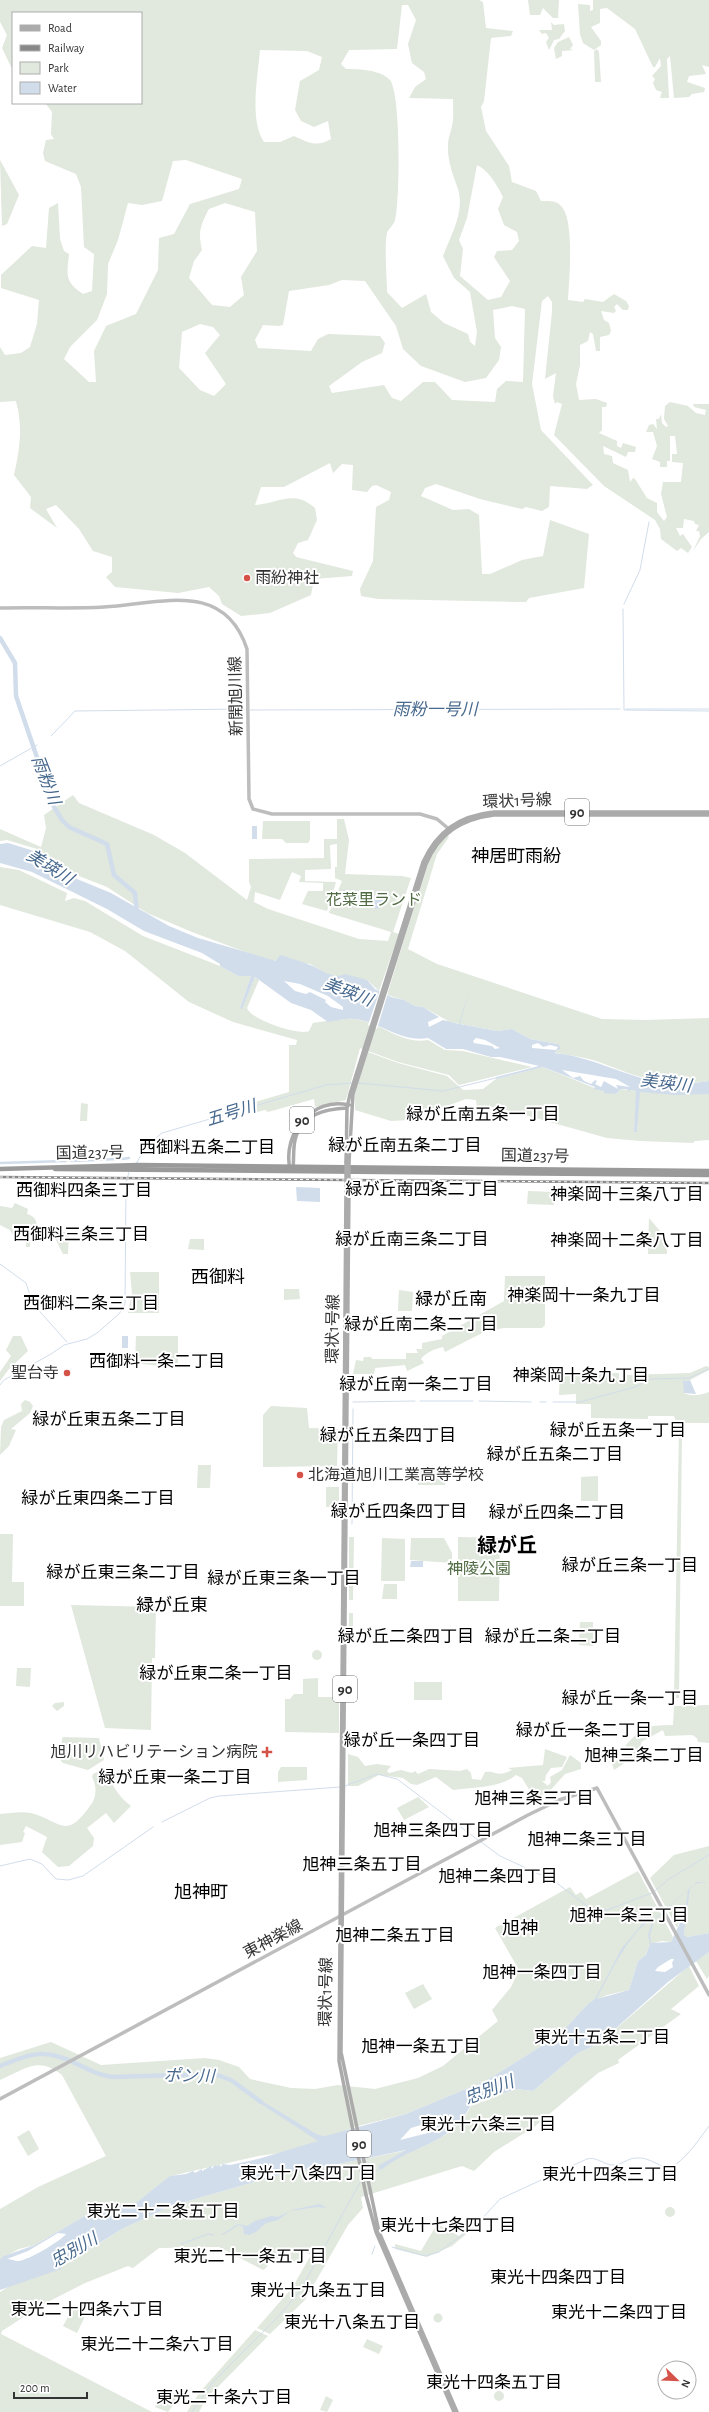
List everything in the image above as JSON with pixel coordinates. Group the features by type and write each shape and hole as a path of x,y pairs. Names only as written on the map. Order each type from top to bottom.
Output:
{"highway":[{"name":"国道237号","path":"0,1169 136,1167 700,1173 709,1175"},
{"name":"国道237号","path":"700,1173 709,1171"}],"main road":[{"name":"新開旭川線","path":"0,608 101,607 176,599 196,601 210,606 224,614 239,629 247,649 249,792 253,810 272,814 420,814 434,818 449,829"},
{"name":"環状1号線","path":"368,2194 347,2094 341,2044 348,1106 394,956 426,864 435,846 449,829 469,816 493,812 709,812"},
{"name":"環状1号線","path":"449,829 471,819 494,815 709,815"},
{"name":"90","path":"292,1169 291,1140 300,1122 315,1109 328,1105 348,1106"},
{"name":"東神楽線","path":"0,2099 546,1806 597,1788 709,1994"},
{"name":"90","path":"368,2194 376,2232 454,2412"},
{"name":"90","path":"368,2194 379,2232 457,2412"}],"green space":[{"path":"0,0 479,0 483,2 486,28 513,31 511,36 491,38 484,101 481,107 486,131 509,166 512,182 536,191 541,201 552,201 557,203 561,206 565,213 570,237 568,300 583,302 585,299 603,302 614,294 626,301 629,306 628,310 623,310 617,304 614,307 616,311 614,313 601,311 604,320 609,323 611,331 609,335 600,337 600,351 596,351 593,334 590,332 588,341 580,345 580,365 576,384 579,400 596,399 607,403 606,407 602,407 602,430 599,433 617,441 617,446 621,448 623,443 636,447 635,452 628,452 626,457 603,446 604,454 612,456 613,463 628,470 630,482 633,478 635,479 647,498 657,503 657,512 664,521 667,517 661,494 663,482 681,482 683,463 672,462 672,454 677,454 675,436 670,436 670,461 667,461 667,467 660,467 660,462 652,459 657,446 653,432 646,432 649,425 653,424 657,429 656,419 659,419 661,414 662,423 666,427 668,426 664,419 665,406 670,402 688,406 696,413 705,415 706,410 694,407 693,404 709,404 709,532 701,539 693,551 700,536 699,531 696,531 699,525 695,524 694,521 684,519 683,528 676,528 680,536 683,534 692,547 688,553 681,548 677,551 661,539 660,529 655,520 604,486 554,435 562,404 557,402 555,404 553,396 556,373 545,379 552,312 552,302 548,296 542,301 532,384 541,430 593,485 587,489 550,486 549,507 542,511 526,507 522,509 480,499 436,484 425,488 421,496 453,510 469,509 479,515 482,574 490,574 522,560 543,556 550,520 589,534 584,588 529,598 526,602 378,599 361,596 360,589 373,561 376,507 389,500 391,492 376,485 372,486 367,492 352,490 353,465 342,464 333,473 330,463 284,487 261,487 255,505 293,498 307,502 315,508 317,520 308,540 298,543 293,553 296,557 353,571 352,576 314,579 311,595 270,613 241,616 222,604 219,596 209,587 178,593 115,587 106,577 112,572 112,557 93,551 79,529 56,505 46,509 57,528 30,508 31,497 14,475 18,456 20,429 16,401 0,402 0,347 5,355 21,353 30,347 37,324 39,300 1,288 1,275 32,246 46,248 49,208 58,203 60,239 64,251 69,254 68,277 73,285 83,294 92,291 94,254 84,247 81,187 76,174 45,161 43,153 46,140 54,139 51,134 52,112 46,104 142,104 142,12 12,12 12,69 2,48 7,35 0,22","holes":["402,5 408,5 416,20 408,44 412,63 424,72 426,79 415,87 409,98 453,99 453,120 448,140 448,156 458,189 460,206 453,232 443,256 454,278 470,292 477,332 475,346 470,342 468,334 444,323 431,312 426,294 402,308 387,292 386,238 388,231 395,220 399,171 398,126 394,89 390,80 381,74 357,69 346,69 341,64 349,50 397,49","260,50 307,51 322,57 319,70 300,81 295,110 301,121 314,127 328,121 331,139 317,144 294,136 280,142 264,142 259,133 256,110 256,85","186,160 242,179 239,189 190,204 174,234 159,238 158,270 136,314 106,326 94,351 96,382 89,382 64,359 70,347 97,320 107,294 108,264 118,240 128,203 142,205 162,201 173,161","477,165 489,175 503,197 498,209 504,225 517,232 519,241 512,250 497,251 494,257 510,281 501,297 488,300 460,276 463,249 459,240 467,218","225,203 255,212 257,251 241,277 244,295 230,307 212,305 189,278 194,261 202,250 200,234 209,209","342,280 365,281 396,326 403,349 421,366 465,382 486,378 499,360 501,347 495,338 493,310 512,306 525,309 523,382 506,381 497,389 495,402 452,400 435,382 423,382 401,401 392,398 384,385 332,393 329,386 362,362 382,353 385,343 380,336 328,334 318,339 311,351 258,348 255,340 263,325 283,325 289,291 329,285","200,324 213,327 220,335 205,353 226,384 214,396 200,390 179,368 182,332"]},
{"path":"528,0 559,0 558,18 553,18 543,8 540,15 530,15"},
{"path":"593,0 709,0 709,67 702,65 706,74 689,76 687,82 705,88 704,92 692,94 689,97 674,98 670,56 667,59 669,98 660,98 662,92 656,90 653,83 655,79 652,76 661,66 660,58 655,67 653,67 635,29 607,8 600,9 600,23 591,27 601,41 601,45 594,50 583,43 580,34 578,4 590,5 590,11 593,10"},
{"path":"551,22 554,25 564,24 565,31 559,39 554,40 549,50 546,42 549,38 546,33 542,34 539,30 552,30"},
{"path":"569,37 573,45 570,49 574,50 562,51 562,56 556,59 554,48 558,42"},
{"path":"597,49 599,52 601,82 595,82 594,51"},
{"path":"0,160 19,195 7,224 2,226"},
{"name":"花菜里ランド","path":"73,795 79,803 154,835 185,853 247,900 251,887 249,882 249,859 324,858 324,839 337,839 337,819 344,819 349,840 345,874 402,876 411,878 393,932 399,934 379,991 367,980 329,975 310,964 267,960 192,932 147,913 107,887 74,874 37,849 7,840 0,841 0,829 41,847 46,828 44,815","holes":["337,844 337,867 335,867 335,878 342,881 329,913 391,932 388,941 359,939 268,909 254,902 255,892 280,900 292,872 301,876 299,882 323,883 323,891 308,891 302,904 327,911 336,882 305,881 305,870 331,869 330,845"]},
{"path":"263,821 310,821 310,840 308,843 286,843 282,839 262,839"},
{"path":"447,835 449,837 437,854 408,949 437,964 602,1019 645,1020 709,1018 709,1081 679,1083 640,1077 594,1060 551,1052 558,1051 558,1044 530,1039 512,1029 497,1031 450,1022 423,1007 415,1006 404,1000 387,995 427,865 432,853"},
{"path":"0,867 19,870 67,893 65,901 74,898 85,901 143,936 220,966 238,976 251,976 240,1008 242,1008 255,977 259,980 247,1008 256,1017 275,1026 303,1032 309,1031 313,1023 354,1019 373,1024 408,1039 418,1041 428,1040 445,1050 463,1051 532,1067 459,1085 449,1075 398,1062 360,1048 346,1100 315,1107 314,1099 268,1112 265,1110 254,1113 255,1102 289,1092 289,1045 296,1045 297,1040 233,1022 189,1002 125,951 90,932 0,905"},
{"path":"368,1052 398,1063 447,1076 463,1090 483,1089 496,1079 543,1067 597,1089 616,1094 621,1089 637,1091 634,1132 637,1132 639,1092 709,1094 709,1140 695,1141 693,1143 607,1138 496,1107 477,1108 476,1100 466,1099 409,1120 391,1121 355,1110 355,1093"},
{"path":"81,1103 88,1104 87,1121 80,1121"},
{"path":"528,1191 554,1192 554,1205 527,1204"},
{"path":"15,1203 28,1209 27,1214 33,1217 36,1221 37,1226 31,1231 30,1247 26,1247 26,1237 13,1235 10,1230 0,1225 0,1206 12,1208"},
{"path":"649,1218 667,1239 667,1254 648,1254"},
{"path":"57,1232 69,1232 68,1254 63,1254 56,1240"},
{"path":"190,1239 204,1239 204,1250 188,1249"},
{"path":"130,1272 159,1272 159,1313 128,1313 132,1293"},
{"path":"505,1276 545,1276 545,1325 542,1328 504,1328 486,1331 445,1352 443,1347 425,1354 421,1359 424,1363 407,1371 405,1365 375,1368 374,1374 353,1374 356,1360 363,1361 364,1357 371,1357 372,1359 406,1359 406,1353 418,1353 416,1349 422,1349 422,1343 442,1339 442,1336 504,1301"},
{"path":"284,1289 299,1289 300,1299 284,1300"},
{"path":"399,1290 413,1292 412,1311 398,1311"},
{"path":"13,1336 21,1336 28,1351 9,1369 0,1381 0,1372 11,1356 6,1350"},
{"path":"136,1336 178,1336 178,1368 135,1363"},
{"path":"706,1366 709,1367 709,1370 690,1380 684,1381 684,1393 696,1395 709,1392 709,1423 684,1423 682,1431 679,1698 674,1698 679,1430 674,1416 648,1416 648,1419 591,1418 591,1404 576,1404 576,1394 559,1395 560,1373 619,1373 619,1381 625,1381 626,1375 690,1373"},
{"path":"25,1400 30,1402 33,1406 30,1413 11,1429 16,1430 9,1446 0,1455 1,1427 4,1420 22,1411 21,1404"},
{"path":"271,1406 307,1408 309,1428 338,1429 337,1466 263,1467 263,1415"},
{"path":"198,1465 211,1465 210,1488 197,1488"},
{"path":"418,1471 445,1471 445,1485 418,1485"},
{"path":"598,1476 598,1501 581,1501 581,1477"},
{"path":"326,1487 339,1487 339,1507 326,1507"},
{"path":"0,1534 13,1534 12,1582 24,1582 24,1606 0,1606"},
{"path":"349,1537 354,1537 353,1600 349,1600"},
{"name":"神陵公園","path":"458,1537 500,1538 499,1601 458,1601"},
{"path":"382,1538 405,1539 405,1581 381,1581"},
{"path":"411,1538 444,1538 452,1553 452,1563 410,1560"},
{"path":"384,1584 397,1584 397,1599 382,1599"},
{"path":"71,1605 156,1607 155,1658 152,1658 151,1730 105,1728"},
{"path":"349,1613 353,1613 353,1639 349,1639"},
{"path":"580,1622 593,1622 593,1646 579,1645"},
{"path":"315,1650 319,1650 321,1651 321,1659 315,1660 312,1657 312,1653"},
{"path":"17,1668 31,1668 30,1687 16,1686"},
{"path":"318,1678 318,1697 339,1697 339,1733 285,1732 285,1699 290,1699 294,1694 303,1694 303,1679"},
{"path":"414,1682 442,1682 442,1700 414,1700"},
{"path":"64,1702 64,1706 57,1711 52,1706 55,1703"},
{"path":"709,1705 709,1743 698,1742 697,1738 692,1735 665,1736 663,1730 641,1742 643,1757 635,1762 634,1757 614,1770 612,1763 618,1760 621,1762 630,1750 625,1746 642,1730 656,1726 673,1725 674,1706"},
{"path":"63,1737 99,1738 104,1760 88,1770 63,1763 61,1761"},
{"path":"545,1749 567,1757 562,1767 551,1768 546,1775 545,1781 542,1781 548,1786 551,1782 550,1777 562,1770 570,1755 581,1763 581,1769 565,1774 547,1794 533,1796 522,1778 516,1775 494,1785 453,1790 436,1777 417,1785 411,1784 403,1778 379,1775 358,1786 348,1786 348,1754 358,1757 365,1766 377,1764 391,1766 387,1771 389,1773 401,1770 412,1773 415,1771 418,1774 429,1769 460,1771 467,1769 471,1773 472,1779 481,1780 485,1772 500,1774 512,1770 508,1768 543,1765"},
{"path":"281,1767 307,1767 307,1780 278,1782 278,1772"},
{"path":"105,1768 115,1789 131,1806 114,1823 106,1813 87,1828 94,1838 93,1846 69,1866 58,1867 42,1852 47,1837 26,1826 23,1832 25,1833 22,1842 0,1845 0,1814 27,1812 41,1816 62,1826 68,1826 74,1823 82,1817 94,1799 95,1784 92,1777 93,1774"},
{"path":"418,1797 429,1807 404,1820 397,1808"},
{"path":"709,1846 709,1933 687,1937 684,1935 686,1916 681,1917 677,1928 650,1878 674,1855"},
{"path":"638,1871 673,1937 671,1942 662,1941 650,1944 646,1955 638,1961 629,1990 607,1995 587,2005 559,2035 487,2080 406,2114 354,2127 302,2150 258,2156 171,2176 137,2202 95,2210 35,2245 19,2249 0,2259 0,2209 38,2187 106,2156 62,2075 54,2069 39,2065 32,2066 0,2080 0,2058 51,2042 101,2065 205,2058 219,2060 239,2067 250,2079 291,2088 315,2089 338,2085 375,2089 418,2078 443,2066 498,2021 492,2010 511,1987 519,1970 495,1928 570,1887 576,1895 581,1892 586,1899"},
{"path":"709,1952 709,1976 707,1979 696,1961"},
{"path":"689,1966 699,1986 671,2009 681,2014 618,2060 619,2063 598,2073 534,2127 494,2152 474,2171 462,2166 361,2197 363,2208 348,2225 305,2300 270,2334 257,2328 292,2288 311,2255 305,2252 299,2264 281,2255 278,2259 272,2256 266,2268 263,2270 219,2247 159,2248 133,2268 128,2266 85,2283 42,2305 2,2331 1,2334 152,2412 0,2412 0,2292 11,2285 68,2263 122,2229 171,2206 293,2171 339,2164 408,2150 412,2151 431,2143 453,2129 466,2115 471,2106 516,2089 533,2091 578,2053 598,2044"},
{"path":"423,1984 432,1999 414,2009 405,1993"},
{"path":"29,2130 39,2149 28,2156 17,2137"},
{"path":"670,2207 675,2212 670,2217 665,2212"},
{"path":"437,2224 459,2236 469,2228 471,2230 452,2246 427,2257 395,2249 395,2244 421,2251"},
{"path":"74,2306 87,2312 77,2333 63,2326"},
{"path":"436,2314 440,2314 442,2318 440,2322 436,2322 434,2320 434,2316"},
{"path":"255,2330 268,2336 206,2399 199,2412 187,2412 199,2393"},
{"path":"367,2339 383,2346 379,2354 363,2347"},
{"path":"163,2388 180,2396 168,2412 155,2407"},
{"path":"497,2391 501,2391 504,2396 501,2401 497,2401 494,2398 494,2394"},
{"path":"326,2396 333,2400 327,2412 320,2410"}],"water":[{"path":"252,826 257,826 257,839 252,839"},
{"name":"美瑛川","path":"8,843 31,850 77,879 111,893 169,926 198,938 276,961 280,955 336,976 345,974 367,980 375,989 391,997 404,1000 415,1006 423,1007 439,1017 428,1022 429,1027 443,1020 459,1024 469,991 460,1024 497,1031 512,1029 530,1039 558,1044 561,1048 554,1053 592,1061 654,1081 682,1084 709,1081 709,1094 675,1095 640,1092 637,1132 634,1132 636,1091 630,1090 629,1092 627,1089 621,1089 616,1094 604,1093 604,1091 594,1089 595,1087 543,1067 496,1079 496,1077 539,1066 500,1057 491,1057 463,1049 446,1049 428,1038 418,1039 408,1037 362,1020 347,1019 328,1022 311,1010 291,1003 255,977 242,1009 240,1008 251,976 238,976 220,966 220,964 202,953 144,931 107,909 32,872 0,863 0,844","holes":["284,981 300,984 328,996 343,1007 343,1010 331,1007 325,1002 326,1000 310,992 306,994 295,991","476,1038 485,1040 500,1048 495,1049 492,1046 474,1043 473,1041","538,1043 543,1047 550,1045 558,1047 556,1050 532,1048 532,1045","562,1070 616,1079 630,1087 616,1085 618,1089 604,1081 601,1087 595,1084 597,1081 595,1080 591,1084 584,1081 580,1076 573,1078"]},
{"path":"343,890 356,892 358,896 378,896 383,900 383,906 377,909 365,906 360,899 355,900 342,896 341,894"},
{"path":"296,1187 320,1188 320,1202 297,1201"},
{"path":"122,1336 128,1336 128,1348 122,1348"},
{"path":"690,1380 696,1394 684,1393 683,1381"},
{"path":"411,1561 423,1561 423,1567 410,1567"},
{"name":"忠別川","path":"690,1888 684,1935 687,1937 709,1933 709,1952 668,1982 598,2044 578,2053 533,2091 516,2089 471,2105 462,2119 441,2137 430,2144 393,2161 381,2170 378,2166 406,2150 339,2164 293,2171 171,2206 122,2229 62,2266 61,2269 0,2290 0,2259 4,2256 35,2245 95,2210 137,2202 170,2176 186,2174 193,2171 195,2173 211,2166 212,2169 214,2166 220,2165 220,2167 223,2164 230,2165 258,2159 318,2141 255,2100 257,2098 318,2135 325,2136 406,2114 487,2080 559,2035 587,2005 595,1999 622,1948 645,1921 654,1919","holes":["688,1890 685,1912 671,1942 651,1943 650,1935 654,1920","653,1920 648,1935 650,1944 646,1955 638,1961 629,1990 597,1999 621,1954 629,1942 645,1924","671,1959 674,1959 672,1963 673,1967 665,1972 655,1971 658,1967","437,2120 436,2131 400,2140 411,2128","58,2233 66,2234 51,2246 21,2261 7,2259 28,2251"]},
{"path":"320,2204 327,2208 317,2207 290,2211"},
{"path":"290,2211 278,2220 266,2223 256,2232 249,2235 244,2234 243,2227 239,2225 221,2235 238,2224 247,2226 255,2221 271,2216 278,2217"}],"pier":[{"path":"380,990 388,993 377,1029 368,1025"}],"waterway":[{"path":"624,604 640,570 649,522"},
{"path":"623,609 624,710 709,711"},
{"name":"雨粉川","path":"0,638 15,663 16,696 54,807 62,820 69,827 107,844 114,875 135,893 137,914"},
{"name":"雨粉一号川","path":"51,736 75,711 245,709"},
{"name":"雨粉一号川","path":"250,710 620,709"},
{"name":"雨粉一号川","path":"626,709 709,709"},
{"name":"雨粉一号川","path":"0,766 37,745"},
{"name":"五号川","path":"358,1083 443,1091 496,1078"},
{"name":"五号川","path":"136,1164 146,1146 162,1133 326,1085 352,1083"},
{"path":"122,1159 129,1158"},
{"path":"71,1161 117,1159"},
{"path":"0,1163 66,1161"},
{"name":"五号川","path":"0,1385 4,1380 51,1354 64,1345 87,1339 97,1333 119,1314 125,1304 126,1183 129,1172"},
{"path":"0,1264 26,1283 33,1304 67,1342"},
{"path":"553,1402 580,1402 635,1387 651,1379 689,1378 709,1369"},
{"path":"353,1402 415,1401"},
{"path":"420,1401 473,1401"},
{"path":"479,1401 531,1402"},
{"path":"540,1402 546,1402"},
{"path":"352,1524 353,1409"},
{"path":"345,1786 377,1774 397,1779 478,1840"},
{"path":"162,1822 210,1798 219,1796 340,1787"},
{"path":"0,1866 30,1859 42,1864 56,1879 68,1880 83,1876 153,1827"},
{"path":"481,1842 500,1856 554,1881 591,1909 607,1910 652,1893 669,1879 709,1855"},
{"name":"ポン川","path":"0,2066 30,2055 47,2054 66,2059 94,2072 112,2077 214,2074 231,2080 261,2102"},
{"path":"392,2247 425,2256 439,2252 478,2223 500,2199 590,2158 613,2165 633,2158 640,2158 665,2167 671,2167 690,2151 709,2126"},
{"path":"368,2176 381,2168"},
{"path":"192,2412 213,2382 277,2318 300,2291 361,2181"},
{"path":"181,2244 208,2234 214,2235"},
{"path":"372,2254 375,2246"}],"railway":[{"path":"0,1177 709,1183"}],"place":[{"name":"雨紛神社","path":"247,578"},
{"name":"聖台寺","path":"67,1373"},
{"name":"北海道旭川工業高等学校","path":"300,1475"},
{"name":"旭川リハビリテーション病院","path":"267,1752"}],"district":[{"name":"神居町雨紛","path":"516,857"},
{"name":"緑が丘南五条一丁目","path":"483,1114"},
{"name":"緑が丘南五条二丁目","path":"405,1145"},
{"name":"西御料五条二丁目","path":"207,1147"},
{"name":"緑が丘南四条二丁目","path":"422,1189"},
{"name":"西御料四条三丁目","path":"84,1190"},
{"name":"神楽岡十三条八丁目","path":"627,1194"},
{"name":"西御料三条三丁目","path":"81,1234"},
{"name":"緑が丘南三条二丁目","path":"412,1239"},
{"name":"神楽岡十二条八丁目","path":"627,1240"},
{"name":"西御料","path":"218,1278"},
{"name":"神楽岡十一条九丁目","path":"584,1295"},
{"name":"緑が丘南","path":"451,1300"},
{"name":"西御料二条三丁目","path":"91,1303"},
{"name":"緑が丘南二条二丁目","path":"421,1324"},
{"name":"西御料一条二丁目","path":"157,1361"},
{"name":"神楽岡十条九丁目","path":"581,1375"},
{"name":"緑が丘南一条二丁目","path":"416,1384"},
{"name":"緑が丘東五条二丁目","path":"109,1419"},
{"name":"緑が丘五条一丁目","path":"618,1430"},
{"name":"緑が丘五条四丁目","path":"388,1435"},
{"name":"緑が丘五条二丁目","path":"555,1454"},
{"name":"緑が丘東四条二丁目","path":"98,1498"},
{"name":"緑が丘四条四丁目","path":"399,1511"},
{"name":"緑が丘四条二丁目","path":"557,1512"},
{"name":"緑が丘","path":"507,1546"},
{"name":"緑が丘三条一丁目","path":"630,1565"},
{"name":"緑が丘東三条二丁目","path":"123,1572"},
{"name":"緑が丘東三条一丁目","path":"284,1578"},
{"name":"緑が丘東","path":"172,1606"},
{"name":"緑が丘二条四丁目","path":"406,1636"},
{"name":"緑が丘二条二丁目","path":"553,1636"},
{"name":"緑が丘東二条一丁目","path":"216,1673"},
{"name":"緑が丘一条一丁目","path":"630,1698"},
{"name":"緑が丘一条二丁目","path":"584,1730"},
{"name":"緑が丘一条四丁目","path":"412,1740"},
{"name":"旭神三条二丁目","path":"644,1755"},
{"name":"緑が丘東一条二丁目","path":"175,1777"},
{"name":"旭神三条三丁目","path":"534,1798"},
{"name":"旭神三条四丁目","path":"433,1830"},
{"name":"旭神二条三丁目","path":"587,1839"},
{"name":"旭神三条五丁目","path":"362,1864"},
{"name":"旭神二条四丁目","path":"498,1876"},
{"name":"旭神町","path":"201,1893"},
{"name":"旭神一条三丁目","path":"629,1915"},
{"name":"旭神","path":"520,1929"},
{"name":"旭神二条五丁目","path":"395,1935"},
{"name":"旭神一条四丁目","path":"542,1972"},
{"name":"東光十五条二丁目","path":"602,2037"},
{"name":"旭神一条五丁目","path":"421,2046"},
{"name":"東光十六条三丁目","path":"488,2124"},
{"name":"東光十八条四丁目","path":"308,2173"},
{"name":"東光十四条三丁目","path":"610,2174"},
{"name":"東光二十二条五丁目","path":"163,2211"},
{"name":"東光十七条四丁目","path":"448,2225"},
{"name":"東光二十一条五丁目","path":"250,2256"},
{"name":"東光十四条四丁目","path":"558,2277"},
{"name":"東光十九条五丁目","path":"318,2290"},
{"name":"東光二十四条六丁目","path":"87,2309"},
{"name":"東光十二条四丁目","path":"619,2312"},
{"name":"東光十八条五丁目","path":"352,2322"},
{"name":"東光二十二条六丁目","path":"157,2344"},
{"name":"東光十四条五丁目","path":"494,2382"},
{"name":"東光二十条六丁目","path":"224,2397"}]}
